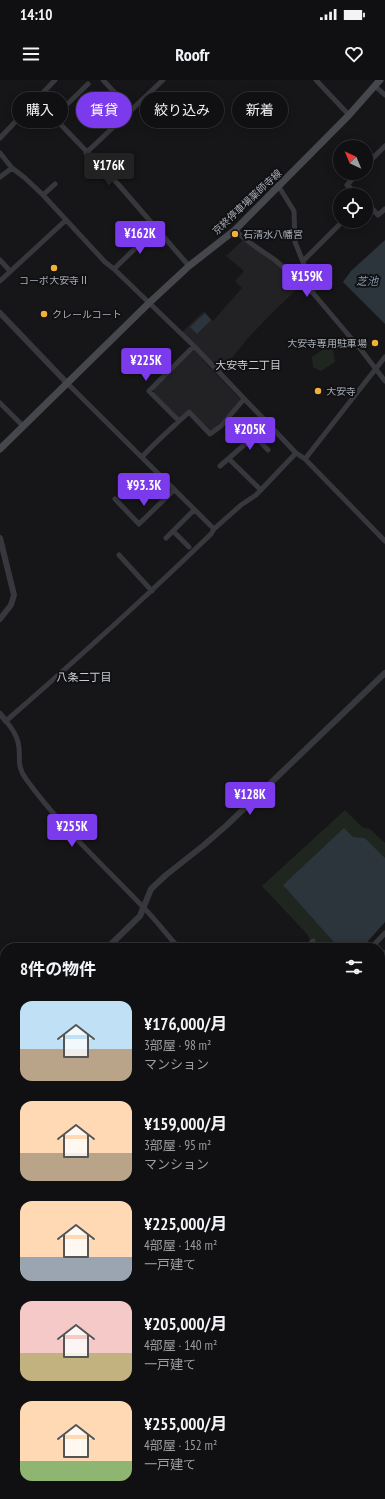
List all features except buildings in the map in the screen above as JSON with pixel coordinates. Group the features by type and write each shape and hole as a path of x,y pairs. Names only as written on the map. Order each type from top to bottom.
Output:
{"main road":[{"name":"京終停車場薬師寺線","path":"0,449 149,303 189,266 234,230 349,115 377,82"}],"street":[{"path":"44,92 55,80"},
{"path":"103,80 114,92"},
{"path":"132,109 163,80"},
{"path":"316,80 349,115"},
{"path":"377,82 385,95"},
{"path":"68,104 88,84"},
{"path":"0,138 12,126"},
{"path":"63,128 118,184 189,266"},
{"path":"86,153 112,128"},
{"path":"373,158 385,146"},
{"path":"0,153 12,168 43,195 105,262 194,346 296,453 306,459 385,541"},
{"path":"0,177 12,168"},
{"path":"351,180 347,184 351,188"},
{"path":"43,195 55,184"},
{"path":"278,187 294,210 295,242 311,282 313,293"},
{"path":"373,210 378,215 385,209"},
{"path":"0,281 66,220"},
{"path":"303,261 336,228"},
{"path":"114,269 153,231 157,229"},
{"path":"234,230 250,244 273,259 303,287 313,293 376,368 385,381"},
{"path":"0,260 10,271"},
{"path":"0,313 214,529"},
{"path":"179,421 149,391 194,346"},
{"path":"306,459 385,357"},
{"path":"142,457 154,442 164,436 189,412 210,434 221,426 244,399"},
{"path":"0,403 23,426"},
{"path":"220,466 268,424"},
{"path":"255,436 268,450"},
{"path":"6,721 152,591 240,505 256,495 296,453"},
{"path":"229,459 261,490"},
{"path":"115,499 139,524 174,490"},
{"path":"166,538 194,510"},
{"path":"173,531 189,547"},
{"path":"0,538 14,595 11,605 0,619"},
{"path":"120,556 152,591"},
{"path":"112,943 140,916 151,889 227,825 385,673"},
{"path":"0,714 12,728 18,742 19,766 21,773 30,785 72,835 144,908 175,943"},
{"path":"376,943 385,933"}],"shaded area":[{"path":"243,240 272,260 299,284 299,287 248,338 221,372 182,332 204,311 213,321 242,288 235,281 244,271 226,256"},
{"path":"329,345 333,349 335,362 321,371 313,367 312,357"},
{"path":"194,348 204,361 240,399 240,403 212,431 210,431 189,409 181,417 177,418 154,395 154,389"},
{"path":"345,810 362,827 370,829 385,843 385,858 365,838 283,884 335,943 313,943 307,934 262,886"}],"water":[{"name":"芝池","path":"385,240 385,324 343,282 351,271"},
{"path":"205,313 211,320 197,334 190,327"},
{"path":"344,828 353,837 365,838 385,858 385,922 366,943 335,943 283,885"}],"place":[{"name":"石清水八幡宮","path":"235,234"},
{"name":"コーポ大安寺Ⅱ","path":"54,268"},
{"name":"クレールコート","path":"44,314"},
{"name":"大安寺専用駐車場","path":"375,343"},
{"name":"大安寺","path":"318,391"}],"district":[{"name":"大安寺二丁目","path":"248,365"},
{"name":"八条二丁目","path":"84,677"}]}
